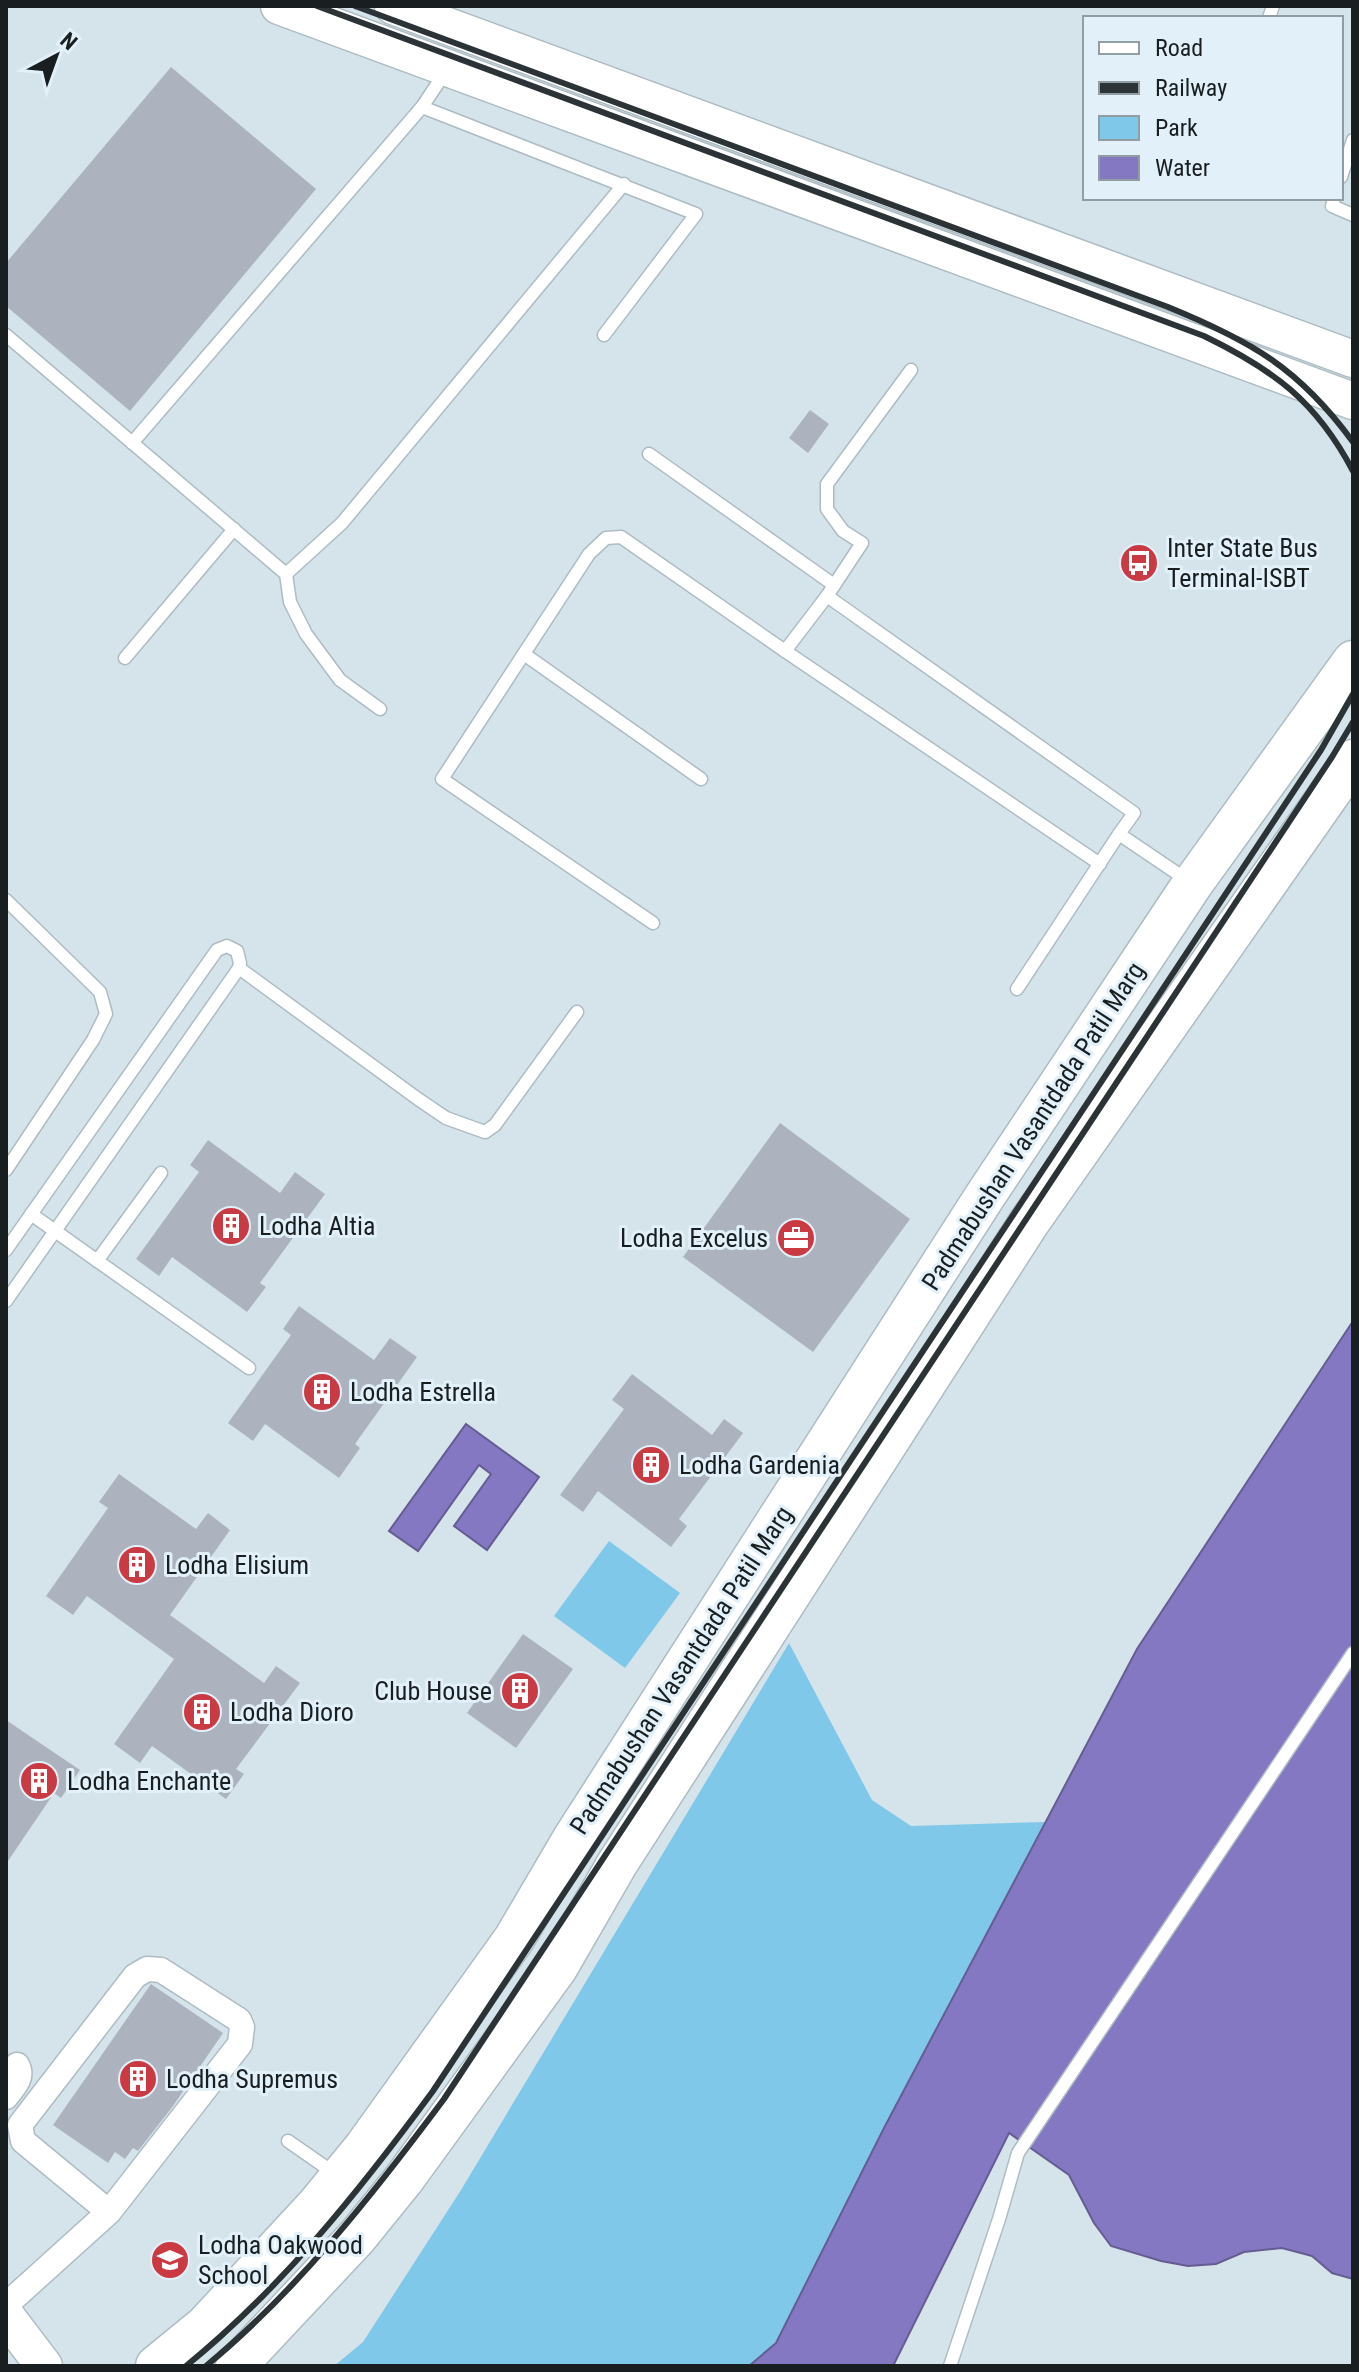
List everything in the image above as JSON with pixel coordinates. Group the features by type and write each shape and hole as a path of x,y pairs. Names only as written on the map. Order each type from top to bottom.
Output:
{"main road":[{"path":"279,6 1353,401"},
{"path":"393,6 465,18 1165,291 1353,359"},
{"path":"448,69 465,18"},
{"path":"1153,329 1165,291"},
{"name":"Padmabushan Vasantdada Patil Marg","path":"156,2366 205,2326 340,2177 373,2136 514,1939 574,1837 1058,1086 1193,883 1353,661"},
{"name":"Padmabushan Vasantdada Patil Marg","path":"236,2366 357,2237 404,2179 557,1968 617,1864 1003,1264 1353,760"},
{"path":"1091,1037 1137,1069"},
{"path":"1058,1086 1102,1119"},
{"path":"6,2316 44,2366"}],"street":[{"path":"6,2305 109,2212 240,2044 242,2027 239,2020 161,1970 147,1969 135,1976 20,2125 23,2141 109,2212"},
{"path":"6,2097 20,2078 17,2065"}],"lane":[{"path":"132,443 422,107 448,69"},
{"path":"422,107 696,214 604,335"},
{"path":"1343,171 1353,140"},
{"path":"286,574 342,523 624,184"},
{"path":"1334,200 1332,206 1353,215"},
{"path":"6,335 286,574 290,602 306,634 340,680 380,709"},
{"path":"785,651 862,543 843,531 827,509 827,484 911,370"},
{"path":"649,454 1134,813 1017,989"},
{"path":"125,658 234,529"},
{"path":"653,923 442,779 589,554 606,538 621,537 1100,864"},
{"path":"524,654 701,779"},
{"path":"1119,834 1193,883"},
{"path":"6,900 100,992 106,1014 93,1040 6,1170"},
{"path":"6,1250 217,950 227,946 237,951 239,968 6,1301"},
{"path":"239,968 446,1118 485,1132 495,1125 577,1012"},
{"path":"97,1261 161,1173"},
{"path":"31,1214 249,1368"},
{"path":"950,2366 1018,2153 1353,1653"},
{"path":"288,2141 340,2177"}],"green space":[{"path":"609,1541 680,1593 625,1668 554,1616"},
{"path":"789,1643 872,1800 911,1826 1045,1822 776,2343 749,2366 334,2366 363,2342 461,2190"}],"water":[{"path":"1353,1321 1353,2279 1332,2273 1312,2256 1282,2248 1244,2252 1216,2264 1188,2266 1111,2246 1094,2223 1069,2175 1009,2133 893,2366 749,2366 776,2343 884,2128 1137,1649"},
{"path":"466,1424 539,1477 487,1550 454,1526 491,1474 479,1465 418,1551 389,1531"}],"building":[{"path":"171,67 316,189 130,411 6,306 6,263"},
{"path":"810,410 829,424 808,453 789,438"},
{"name":"Lodha Excelus","path":"780,1123 910,1219 813,1352 683,1257"},
{"name":"Lodha Altia","path":"208,1140 280,1193 295,1172 325,1194 260,1283 266,1287 247,1312 172,1257 159,1276 136,1259 199,1172 190,1165"},
{"name":"Lodha Estrella","path":"299,1306 374,1360 390,1338 417,1357 355,1444 360,1448 339,1478 265,1424 253,1441 228,1423 291,1335 283,1329"},
{"name":"Lodha Gardenia","path":"632,1374 712,1435 724,1419 743,1433 679,1519 687,1526 671,1547 598,1491 583,1512 560,1495 624,1409 612,1400"},
{"path":"119,1474 196,1529 208,1513 230,1530 170,1615 264,1683 276,1666 300,1683 236,1769 244,1774 226,1799 152,1746 140,1763 114,1744 174,1659 87,1596 73,1615 46,1596 108,1508 99,1502"},
{"name":"Club House","path":"523,1634 573,1669 516,1748 467,1713"},
{"name":"Lodha Enchante","path":"6,1720 80,1770 61,1798 54,1793 6,1864"},
{"name":"Lodha Supremus","path":"151,1984 223,2033 138,2151 133,2148 125,2159 115,2152 108,2163 53,2125"}],"railway":[{"path":"317,6 1204,336 1252,362 1291,390 1324,425 1353,471"},
{"path":"355,6 1198,320 1249,345 1293,376 1313,394 1353,442"},
{"path":"186,2366 287,2271 377,2165 433,2091 1321,750 1353,694"},
{"path":"206,2366 272,2306 333,2240 444,2099 1353,722"}],"place":[{"name":"Inter State Bus Terminal-ISBT","path":"1139,563"},
{"name":"Lodha Altia","path":"231,1226"},
{"name":"Lodha Excelus","path":"796,1238"},
{"name":"Lodha Estrella","path":"322,1392"},
{"name":"Lodha Gardenia","path":"651,1465"},
{"name":"Lodha Elisium","path":"137,1565"},
{"name":"Club House","path":"520,1691"},
{"name":"Lodha Dioro","path":"202,1712"},
{"name":"Lodha Enchante","path":"39,1781"},
{"name":"Lodha Supremus","path":"138,2079"},
{"name":"Lodha Oakwood School","path":"170,2260"}]}
